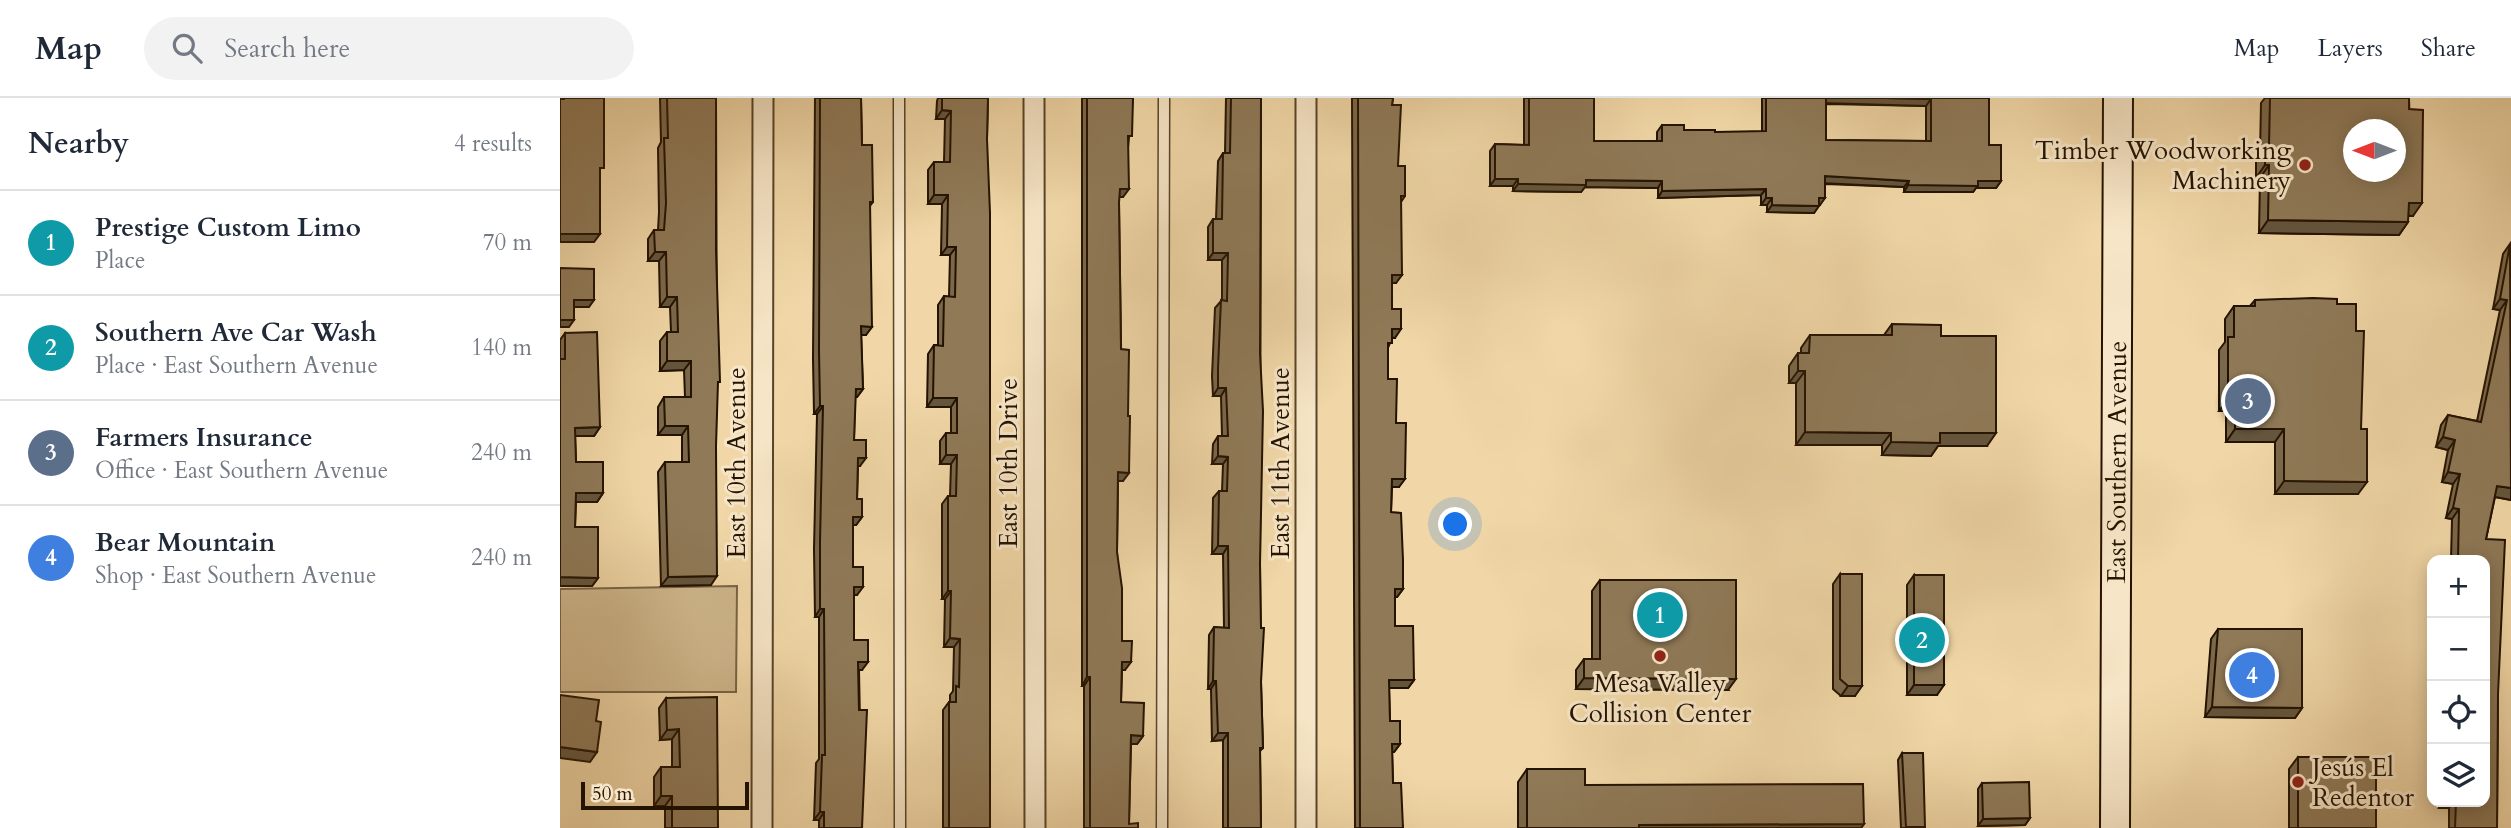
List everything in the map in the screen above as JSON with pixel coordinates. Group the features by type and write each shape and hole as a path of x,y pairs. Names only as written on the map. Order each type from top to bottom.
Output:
{"main road":[{"name":"East Southern Avenue","path":"2115,828 2118,98"}],"street":[{"name":"East 10th Avenue","path":"762,828 763,98"},
{"name":"East 10th Drive","path":"1034,98 1035,828"},
{"name":"East 11th Avenue","path":"1306,98 1306,828"}],"lane":[{"path":"899,98 900,828"},
{"path":"1162,828 1164,98"}],"shaded area":[{"path":"737,586 736,692 560,692 560,589"}],"building":[{"path":"604,98 600,234 560,234 560,99"},
{"path":"667,98 716,98 716,251 720,382 716,446 717,576 668,577 665,462 689,462 688,426 665,426 664,397 691,397 691,361 667,361 667,332 678,332 677,297 667,297 666,252 655,252 654,230 664,230"},
{"path":"820,98 861,98 862,145 872,145 872,327 861,326 863,389 856,389 854,440 866,440 866,458 858,458 857,499 862,499 862,517 853,517 853,567 863,567 863,587 854,587 854,640 868,640 868,662 858,662 859,710 867,710 862,828 824,828 824,812 820,812 822,755 825,755 824,609 820,609 823,406 820,406 819,351"},
{"path":"942,98 988,98 990,828 949,828 949,702 956,702 956,686 959,687 960,639 950,638 951,591 948,591 948,496 956,496 957,455 946,455 946,433 957,433 957,398 933,398 934,345 943,346 944,296 955,297 956,247 947,247 948,195 934,195 934,162 950,162 951,111 942,110"},
{"path":"1087,98 1133,98 1132,136 1128,136 1129,189 1120,189 1119,203 1121,349 1129,350 1130,416 1129,473 1118,472 1117,552 1122,588 1122,641 1132,641 1131,662 1122,662 1121,702 1144,703 1143,736 1131,735 1129,824 1138,823 1138,828 1090,828 1090,677 1087,677"},
{"path":"1231,98 1261,98 1260,354 1263,411 1260,564 1261,628 1264,628 1261,682 1263,748 1260,748 1261,828 1228,828 1228,733 1218,733 1216,681 1213,681 1214,627 1229,628 1228,546 1218,546 1219,491 1227,491 1228,457 1218,456 1218,436 1228,436 1226,388 1218,388 1218,368 1221,300 1227,301 1228,253 1213,253 1213,219 1222,219 1223,153 1230,153"},
{"path":"1358,98 1393,98 1392,105 1401,105 1398,166 1405,166 1405,196 1401,196 1402,275 1392,275 1392,309 1401,309 1401,329 1392,329 1392,343 1388,343 1388,379 1397,379 1396,423 1406,423 1405,479 1392,479 1391,512 1401,513 1403,560 1403,589 1395,589 1395,626 1413,626 1414,680 1389,680 1390,721 1400,721 1400,744 1392,744 1393,783 1401,783 1403,828 1360,828"},
{"path":"1529,98 1594,98 1594,141 1662,141 1662,125 1684,125 1684,130 1715,132 1766,131 1766,98 1826,98 1826,140 1931,141 1931,99 1886,98 1989,98 1989,145 2001,145 2001,181 1978,181 1978,186 1908,185 1909,181 1825,176 1825,198 1819,198 1819,206 1772,205 1772,198 1766,198 1766,189 1662,191 1662,181 1586,180 1586,185 1518,184 1518,179 1495,179 1495,144 1529,145"},
{"name":"Timber Woodworking Machinery","path":"2270,98 2409,98 2409,109 2423,110 2422,203 2409,203 2408,222 2268,220 2269,165 2265,165 2265,146 2269,146"},
{"path":"2510,244 2511,488 2497,486 2486,539 2505,540 2498,694 2497,828 2455,828 2456,807 2490,807 2490,555 2458,555 2459,509 2453,508 2460,474 2448,472 2455,440 2443,437 2448,415 2481,422 2507,300 2500,299"},
{"path":"560,268 594,269 594,300 574,300 574,320 560,320"},
{"path":"2337,299 2337,304 2356,304 2356,331 2364,331 2361,429 2367,429 2367,482 2284,481 2284,429 2235,429 2235,399 2228,399 2228,337 2234,337 2234,306 2255,306 2255,300"},
{"path":"1892,324 1941,325 1941,336 1996,336 1996,433 1940,433 1940,443 1891,442 1891,433 1805,432 1805,371 1798,371 1798,353 1809,353 1810,335 1892,335"},
{"path":"597,332 600,427 575,428 576,462 603,462 603,493 576,493 575,527 598,527 598,578 560,577 560,359 565,359 565,333"},
{"path":"1840,574 1862,574 1862,686 1848,686 1840,679"},
{"path":"1914,575 1944,575 1944,685 1914,685"},
{"path":"1600,580 1736,580 1736,679 1584,678 1584,659 1600,659"},
{"path":"2218,629 2302,629 2302,708 2212,707"},
{"path":"560,695 599,700 596,721 601,722 597,752 560,747"},
{"path":"717,697 718,828 672,828 672,796 661,796 661,767 680,767 679,729 667,730 666,698"},
{"path":"1902,753 1923,753 1925,827 1906,827"},
{"path":"2298,757 2376,757 2376,828 2298,828"},
{"path":"1527,769 1585,769 1585,785 1863,784 1864,824 1527,828"},
{"path":"2029,782 2030,818 1983,819 1982,783"}],"place":[{"name":"Timber Woodworking Machinery","path":"2305,165"},
{"name":"Farmers Insurance","path":"2248,401"},
{"name":"Prestige Custom Limo","path":"1660,615"},
{"name":"Southern Ave Car Wash","path":"1922,640"},
{"name":"Mesa Valley Collision Center","path":"1660,656"},
{"name":"Bear Mountain","path":"2252,675"},
{"name":"Jesús El Redentor","path":"2298,782"}]}
